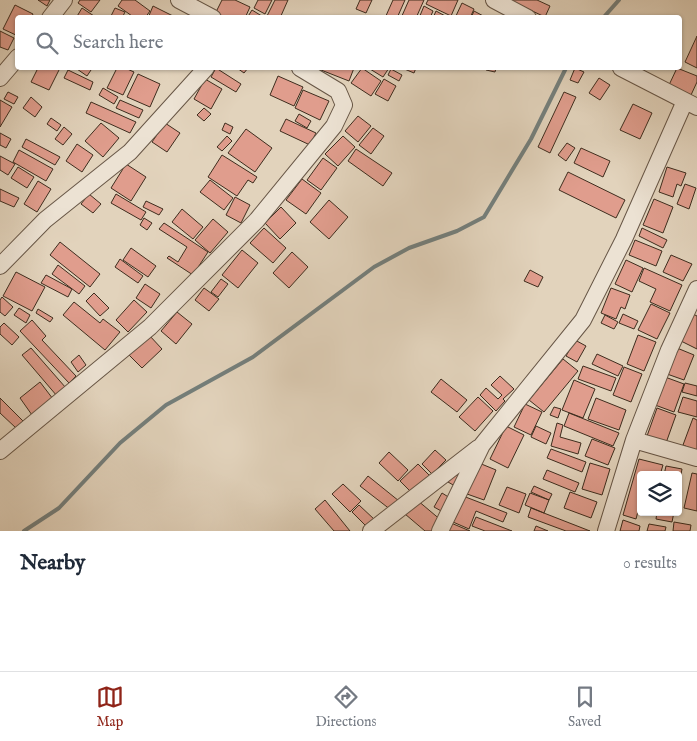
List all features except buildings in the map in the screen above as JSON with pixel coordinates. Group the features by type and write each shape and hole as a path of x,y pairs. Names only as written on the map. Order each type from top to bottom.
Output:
{"street":[{"path":"52,15 64,0"},
{"path":"179,0 207,15"},
{"path":"494,0 522,15"},
{"path":"0,78 15,60"},
{"path":"0,266 45,220 130,152 204,70"},
{"path":"0,451 150,327 257,220 334,126 344,105 338,91 303,70"},
{"path":"440,531 482,445 583,320 691,104 625,70"},
{"path":"606,531 634,440 669,350 697,289"},
{"path":"634,440 697,458"},
{"path":"371,531 482,445"}],"waterway":[{"path":"606,15 619,0"},
{"path":"24,531 59,508 120,443 166,405 253,357 374,267 409,248 457,231 484,217 531,139 565,70"}]}
